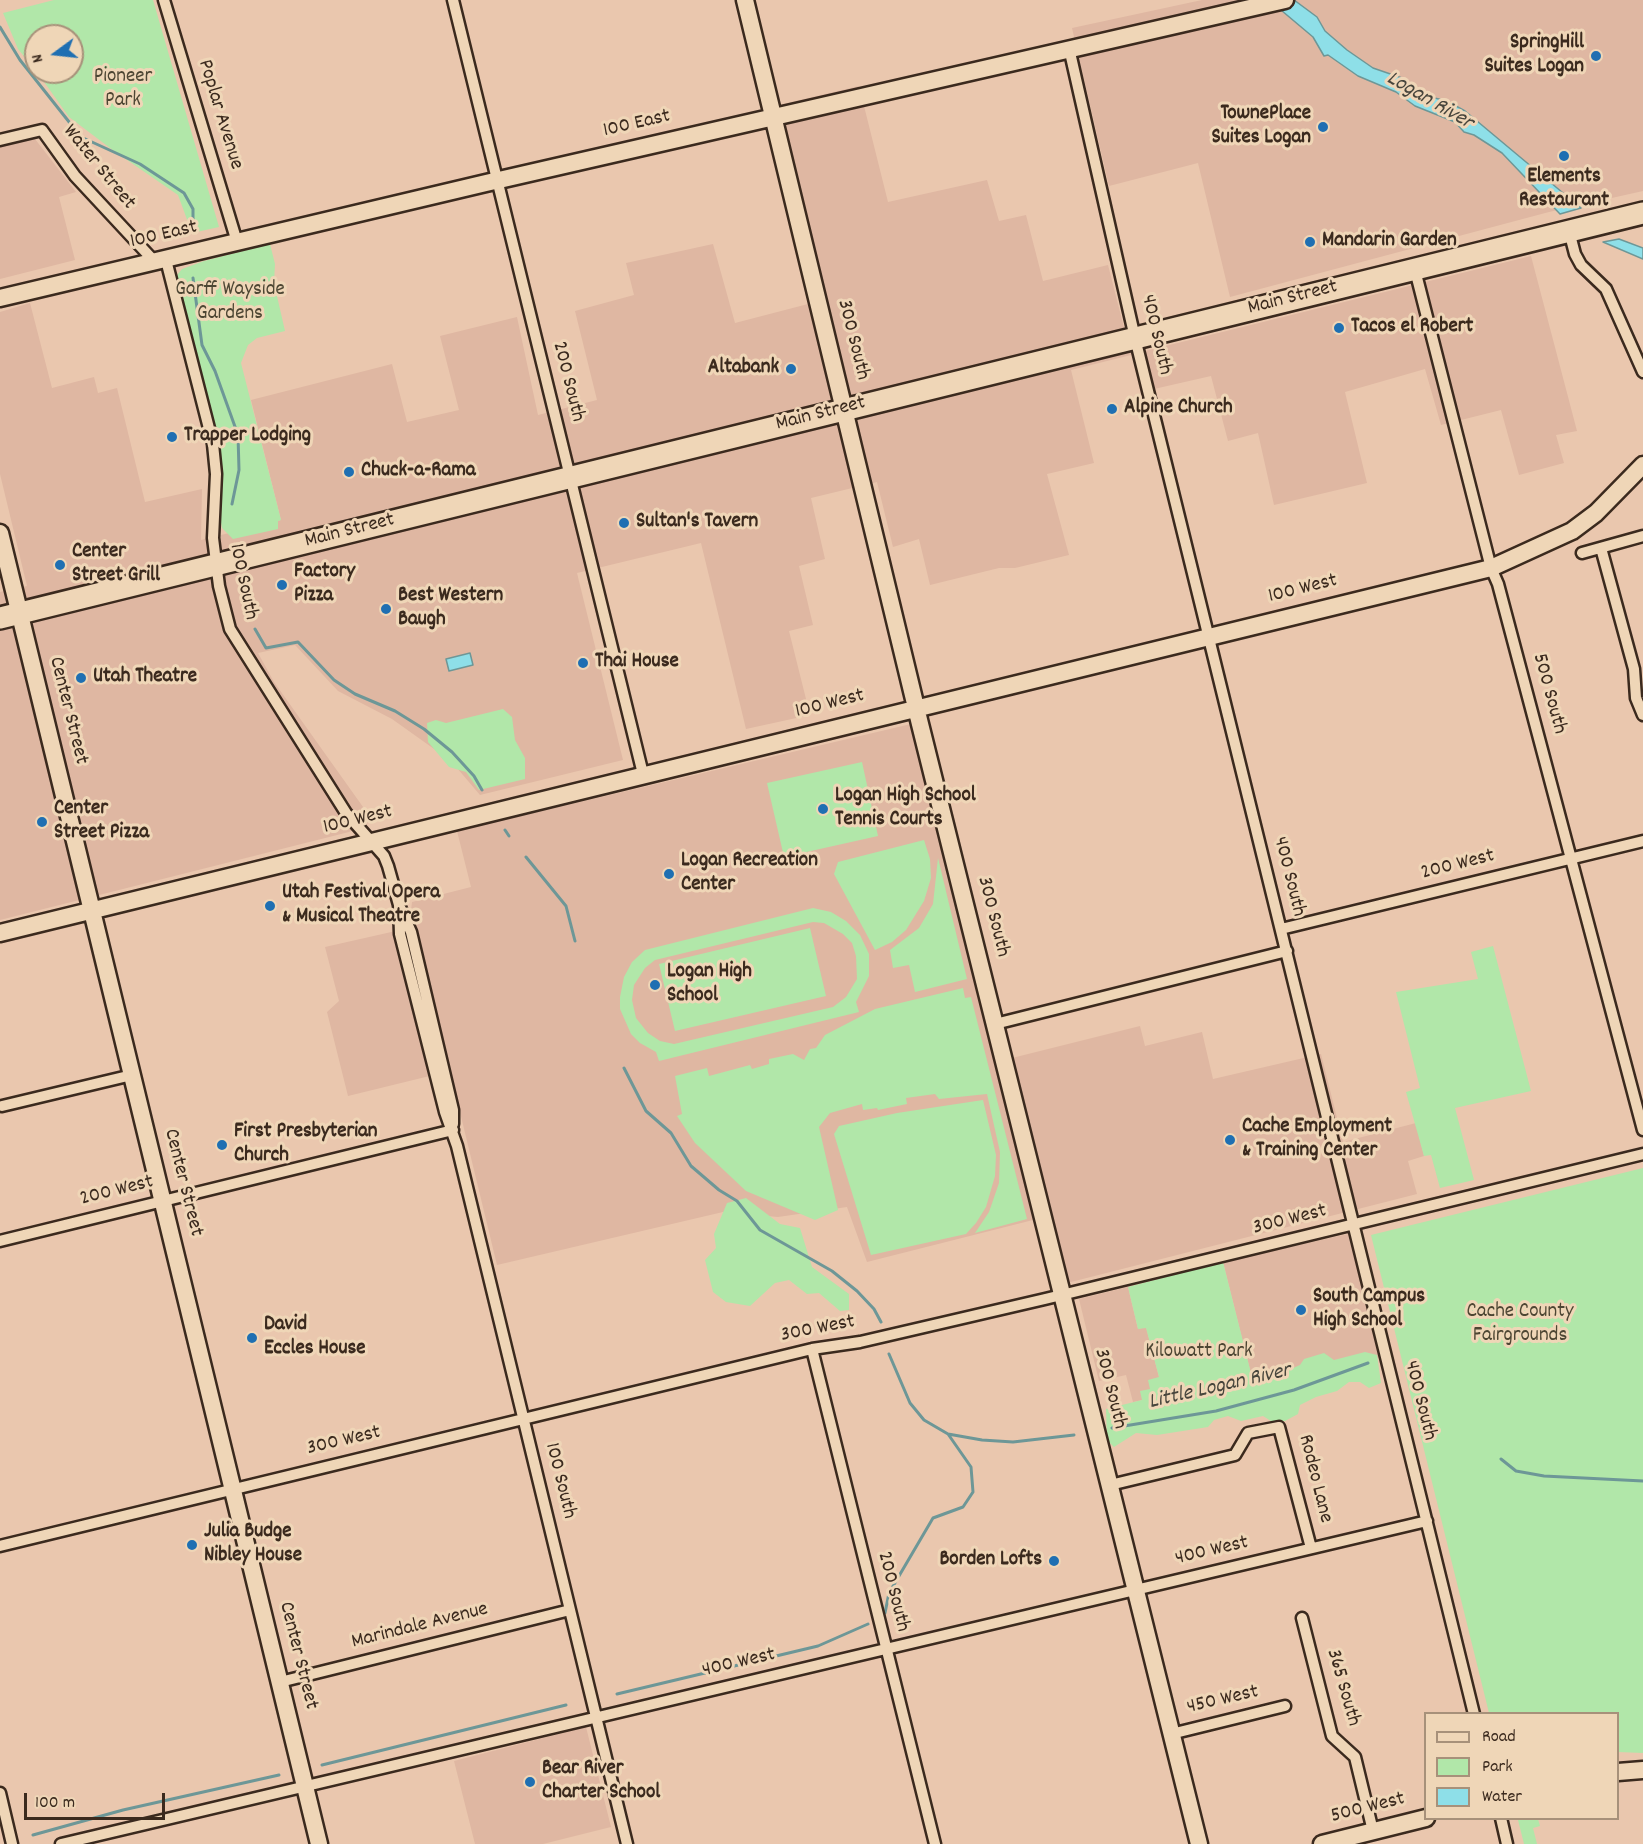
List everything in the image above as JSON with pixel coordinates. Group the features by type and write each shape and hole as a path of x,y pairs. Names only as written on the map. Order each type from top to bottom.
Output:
{"highway":[{"name":"Main Street","path":"10,616 1643,213"}],"street":[{"name":"Poplar Avenue","path":"164,0 233,243"},
{"name":"200 South","path":"453,0 643,774"},
{"name":"300 South","path":"745,0 846,409 916,706 1198,1844"},
{"name":"100 East","path":"0,298 497,180 1285,0"},
{"name":"400 South","path":"1069,48 1135,338 1474,1712"},
{"name":"Water Street","path":"0,140 42,130 75,176 166,259"},
{"path":"1569,231 1575,254 1581,265 1606,290 1643,372"},
{"name":"100 South","path":"166,259 213,444 216,474 212,521 216,566 230,629 346,813 384,856 388,866 399,905 400,934 446,1112 453,1128 627,1844"},
{"name":"500 South","path":"1414,270 1491,568 1498,584 1643,1130"},
{"name":"100 West","path":"0,933 916,706 1491,568 1572,531 1596,513 1643,465"},
{"name":"Center Street","path":"0,533 10,616 92,910 320,1844"},
{"path":"1582,553 1643,536"},
{"path":"1600,548 1634,669 1636,698 1643,715"},
{"name":"200 West","path":"1281,929 1643,841"},
{"path":"995,1024 1287,951"},
{"path":"2,1106 132,1075"},
{"name":"200 West","path":"0,1241 453,1128"},
{"name":"300 West","path":"0,1546 812,1349 860,1342 1063,1295 1643,1154"},
{"name":"200 South","path":"812,1349 935,1844"},
{"name":"Rodeo Lane","path":"1110,1485 1235,1455 1248,1433 1276,1426 1282,1429 1311,1548"},
{"name":"400 West","path":"61,1844 1426,1521"},
{"name":"Marindale Avenue","path":"280,1682 570,1610"},
{"name":"365 South","path":"1302,1618 1332,1736 1355,1757 1373,1831"},
{"name":"450 West","path":"1171,1734 1285,1707"},
{"path":"1619,1772 1643,1770"},
{"path":"0,1793 12,1844"},
{"name":"500 West","path":"1322,1844 1424,1818"},
{"path":"1501,1820 1507,1844"}],"shaded area":[{"path":"1202,0 1643,0 1643,191 1549,212 1230,297 1198,163 1109,186 1072,28"},
{"path":"859,86 888,202 987,180 999,221 1026,215 1043,281 1108,265 1131,355 1071,370 1094,463 1047,474 1069,555 1015,568 999,568 930,585 919,539 893,547 877,482 811,498 825,559 799,566 813,625 789,631 810,715 746,729 701,543 577,573 623,760 480,795 451,761 392,719 338,691 295,645 258,653 274,682 373,821 349,832 0,920 0,592 27,586 0,474 0,312 30,303 52,388 94,377 98,393 117,388 145,502 202,489 201,540 281,520 251,400 392,364 407,422 459,410 440,336 517,317 538,415 597,400 575,311 634,295 626,263 713,244 735,323 808,304 762,109"},
{"path":"35,139 76,192 59,197 75,260 0,279 0,147"},
{"path":"1531,256 1577,431 1556,435 1564,463 1519,475 1501,410 1441,425 1425,369 1345,392 1367,483 1274,505 1258,433 1228,441 1211,376 1154,389 1145,351"},
{"name":"Logan High School","path":"911,724 1033,1220 867,1262 847,1207 778,1217 723,1212 497,1265 450,1071 348,1096 327,1012 339,1001 325,947 409,928 412,902 471,887 457,831"},
{"path":"1140,1026 1145,1046 1202,1032 1213,1079 1321,1054 1343,1142 1416,1123 1424,1156 1408,1161 1417,1194 1067,1283 1012,1058"},
{"name":"South Campus High School","path":"1348,1234 1380,1357 1255,1390 1223,1262"},
{"path":"1128,1287 1138,1329 1146,1327 1159,1377 1142,1400 1133,1402 1126,1375 1099,1381 1079,1299"},
{"name":"Bear River Charter School","path":"586,1727 611,1827 543,1844 475,1844 454,1761"}],"green space":[{"name":"Pioneer Park","path":"54,0 153,0 219,227 192,233 178,195 69,117 46,84 84,84 84,24 24,24 24,56 18,49 3,13"},
{"name":"Garff Wayside Gardens","path":"270,244 275,264 274,283 285,331 257,338 248,345 241,363 281,520 278,521 278,529 233,539 222,528 218,507 223,469 191,347 177,275 182,269 204,261"},
{"path":"503,709 512,717 515,740 525,758 525,779 479,790 466,772 449,767 428,742 427,723 436,720 446,723"},
{"name":"Logan High School Tennis Courts","path":"862,762 878,836 784,857 767,783"},
{"path":"924,840 930,859 931,878 924,901 906,930 892,942 875,950 834,874 838,862"},
{"path":"938,858 967,979 915,992 909,965 893,968 890,950 919,928 933,904"},
{"path":"813,908 831,912 846,921 860,935 869,954 869,976 856,1002 859,1012 659,1061 656,1052 640,1043 631,1034 620,1009 624,977 632,962 645,950","holes":["813,922 824,923 843,934 852,943 856,956 857,979 846,997 833,1007 674,1044 660,1041 648,1033 636,1018 632,1000 634,985 645,968 655,960"]},
{"path":"810,928 826,996 675,1031 659,964"},
{"path":"1493,946 1531,1091 1455,1108 1474,1180 1440,1188 1431,1155 1424,1156 1406,1092 1420,1088 1396,992 1478,979 1471,952"},
{"path":"963,988 965,998 971,997 1027,1219 975,1233 989,1212 999,1183 1000,1152 987,1094 939,1099 935,1094 906,1098 907,1104 878,1110 877,1108 863,1110 862,1104 830,1113 819,1127 838,1210 815,1220 746,1191 695,1143 677,1116 682,1114 675,1076 707,1068 709,1076 750,1065 752,1069 769,1064 769,1059 793,1054 804,1060 810,1049 816,1048 825,1035 875,1009"},
{"path":"983,1100 996,1155 995,1176 986,1207 976,1223 966,1234 871,1255 834,1134 839,1126 897,1113"},
{"name":"Cache County Fairgrounds","path":"1643,1168 1643,1753 1619,1752 1619,1712 1489,1712 1371,1235"},
{"path":"746,1198 780,1224 800,1228 812,1267 849,1294 849,1310 840,1311 819,1293 807,1294 789,1280 775,1283 750,1306 726,1302 713,1292 705,1260 716,1248 714,1234 727,1203"},
{"name":"Kilowatt Park","path":"1223,1262 1254,1385 1300,1365 1304,1359 1324,1353 1334,1360 1365,1352 1377,1355 1381,1383 1369,1388 1360,1382 1349,1382 1337,1391 1316,1397 1300,1405 1298,1414 1285,1421 1271,1421 1263,1416 1241,1421 1228,1416 1214,1420 1208,1427 1157,1435 1136,1433 1114,1447 1107,1440 1106,1409 1142,1400 1140,1391 1150,1389 1148,1380 1159,1377 1146,1328 1138,1329 1128,1287"},
{"path":"1518,1820 1538,1820 1540,1826 1533,1828 1537,1844 1524,1844"}],"water":[{"name":"Logan River","path":"1269,0 1294,0 1317,17 1325,31 1347,50 1373,68 1402,78 1418,94 1447,101 1465,111 1581,208 1560,214 1502,153 1474,135 1464,132 1455,122 1415,106 1396,92 1358,76 1328,55 1324,56 1313,37"},
{"path":"1619,239 1643,248 1643,259 1603,242"},
{"path":"470,653 473,665 449,671 446,659"}],"waterway":[{"name":"Little Logan River","path":"0,27 20,60 81,137 140,164 184,193 193,209 193,226"},
{"name":"Little Logan River","path":"193,278 202,345 215,371 238,435 239,470 232,504"},
{"name":"Little Logan River","path":"255,629 266,648 298,642 334,680 355,694 395,711 424,729 452,752 474,776 482,790"},
{"name":"Little Logan River","path":"505,830 509,836"},
{"name":"Little Logan River","path":"526,857 566,906 575,941"},
{"name":"Little Logan River","path":"624,1068 646,1111 671,1133 691,1166 719,1190 737,1201 760,1230 832,1271 857,1291 874,1309 881,1322"},
{"name":"Little Logan River","path":"889,1354 910,1403 924,1420 948,1434 982,1440 1013,1442 1074,1435"},
{"name":"Little Logan River","path":"1112,1428 1216,1411 1294,1390 1368,1363"},
{"path":"885,1613 889,1593 933,1518 963,1507 973,1492 971,1467 948,1434"},
{"name":"Little Logan River","path":"1501,1459 1516,1471 1544,1476 1643,1481"},
{"path":"617,1694 818,1646 868,1624"},
{"path":"322,1765 566,1705"},
{"path":"33,1835 123,1810 279,1775"}],"place":[{"name":"SpringHill Suites Logan","path":"1596,56"},
{"name":"TownePlace Suites Logan","path":"1323,127"},
{"name":"Elements Restaurant","path":"1564,156"},
{"name":"Mandarin Garden","path":"1310,242"},
{"name":"Tacos el Robert","path":"1339,328"},
{"name":"Altabank","path":"791,369"},
{"name":"Alpine Church","path":"1112,409"},
{"name":"Trapper Lodging","path":"172,437"},
{"name":"Chuck-a-Rama","path":"349,472"},
{"name":"Sultan's Tavern","path":"624,523"},
{"name":"Center Street Grill","path":"60,565"},
{"name":"Factory Pizza","path":"282,585"},
{"name":"Best Western Baugh","path":"386,609"},
{"name":"Thai House","path":"583,663"},
{"name":"Utah Theatre","path":"81,678"},
{"name":"Logan High School Tennis Courts","path":"823,809"},
{"name":"Center Street Pizza","path":"42,822"},
{"name":"Logan Recreation Center","path":"669,874"},
{"name":"Utah Festival Opera & Musical Theatre","path":"270,906"},
{"name":"Logan High School","path":"655,985"},
{"name":"Cache Employment & Training Center","path":"1230,1140"},
{"name":"First Presbyterian Church","path":"222,1145"},
{"name":"South Campus High School","path":"1301,1310"},
{"name":"David Eccles House","path":"252,1338"},
{"name":"Julia Budge Nibley House","path":"192,1545"},
{"name":"Borden Lofts","path":"1054,1561"},
{"name":"Bear River Charter School","path":"530,1782"}]}
